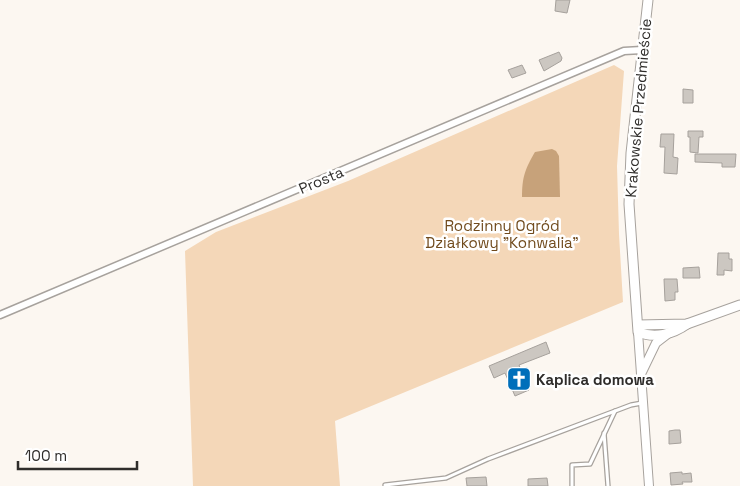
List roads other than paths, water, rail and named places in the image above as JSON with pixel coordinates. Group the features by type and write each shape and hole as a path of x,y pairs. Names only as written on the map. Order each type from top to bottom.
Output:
{"main road":[{"name":"Krakowskie Przedmieście","path":"638,328 629,209 631,153 648,0"},
{"path":"638,328 687,324 740,305"},
{"path":"638,328 654,336 669,334 687,324"}],"street":[{"name":"Prosta","path":"0,315 624,51 642,50"},
{"name":"Krakowskie Przedmieście","path":"638,328 649,486"},
{"path":"641,374 656,343 669,334"}],"lane":[{"path":"385,486 446,478 488,459 631,405 643,403"},
{"path":"572,486 572,466 590,464 615,411"},
{"path":"604,433 608,486"}],"place":[{"name":"Kaplica domowa","path":"519,379"}],"park label":[{"name":"Rodzinny Ogród Działkowy \"Konwalia\"","path":"502,234"}]}
